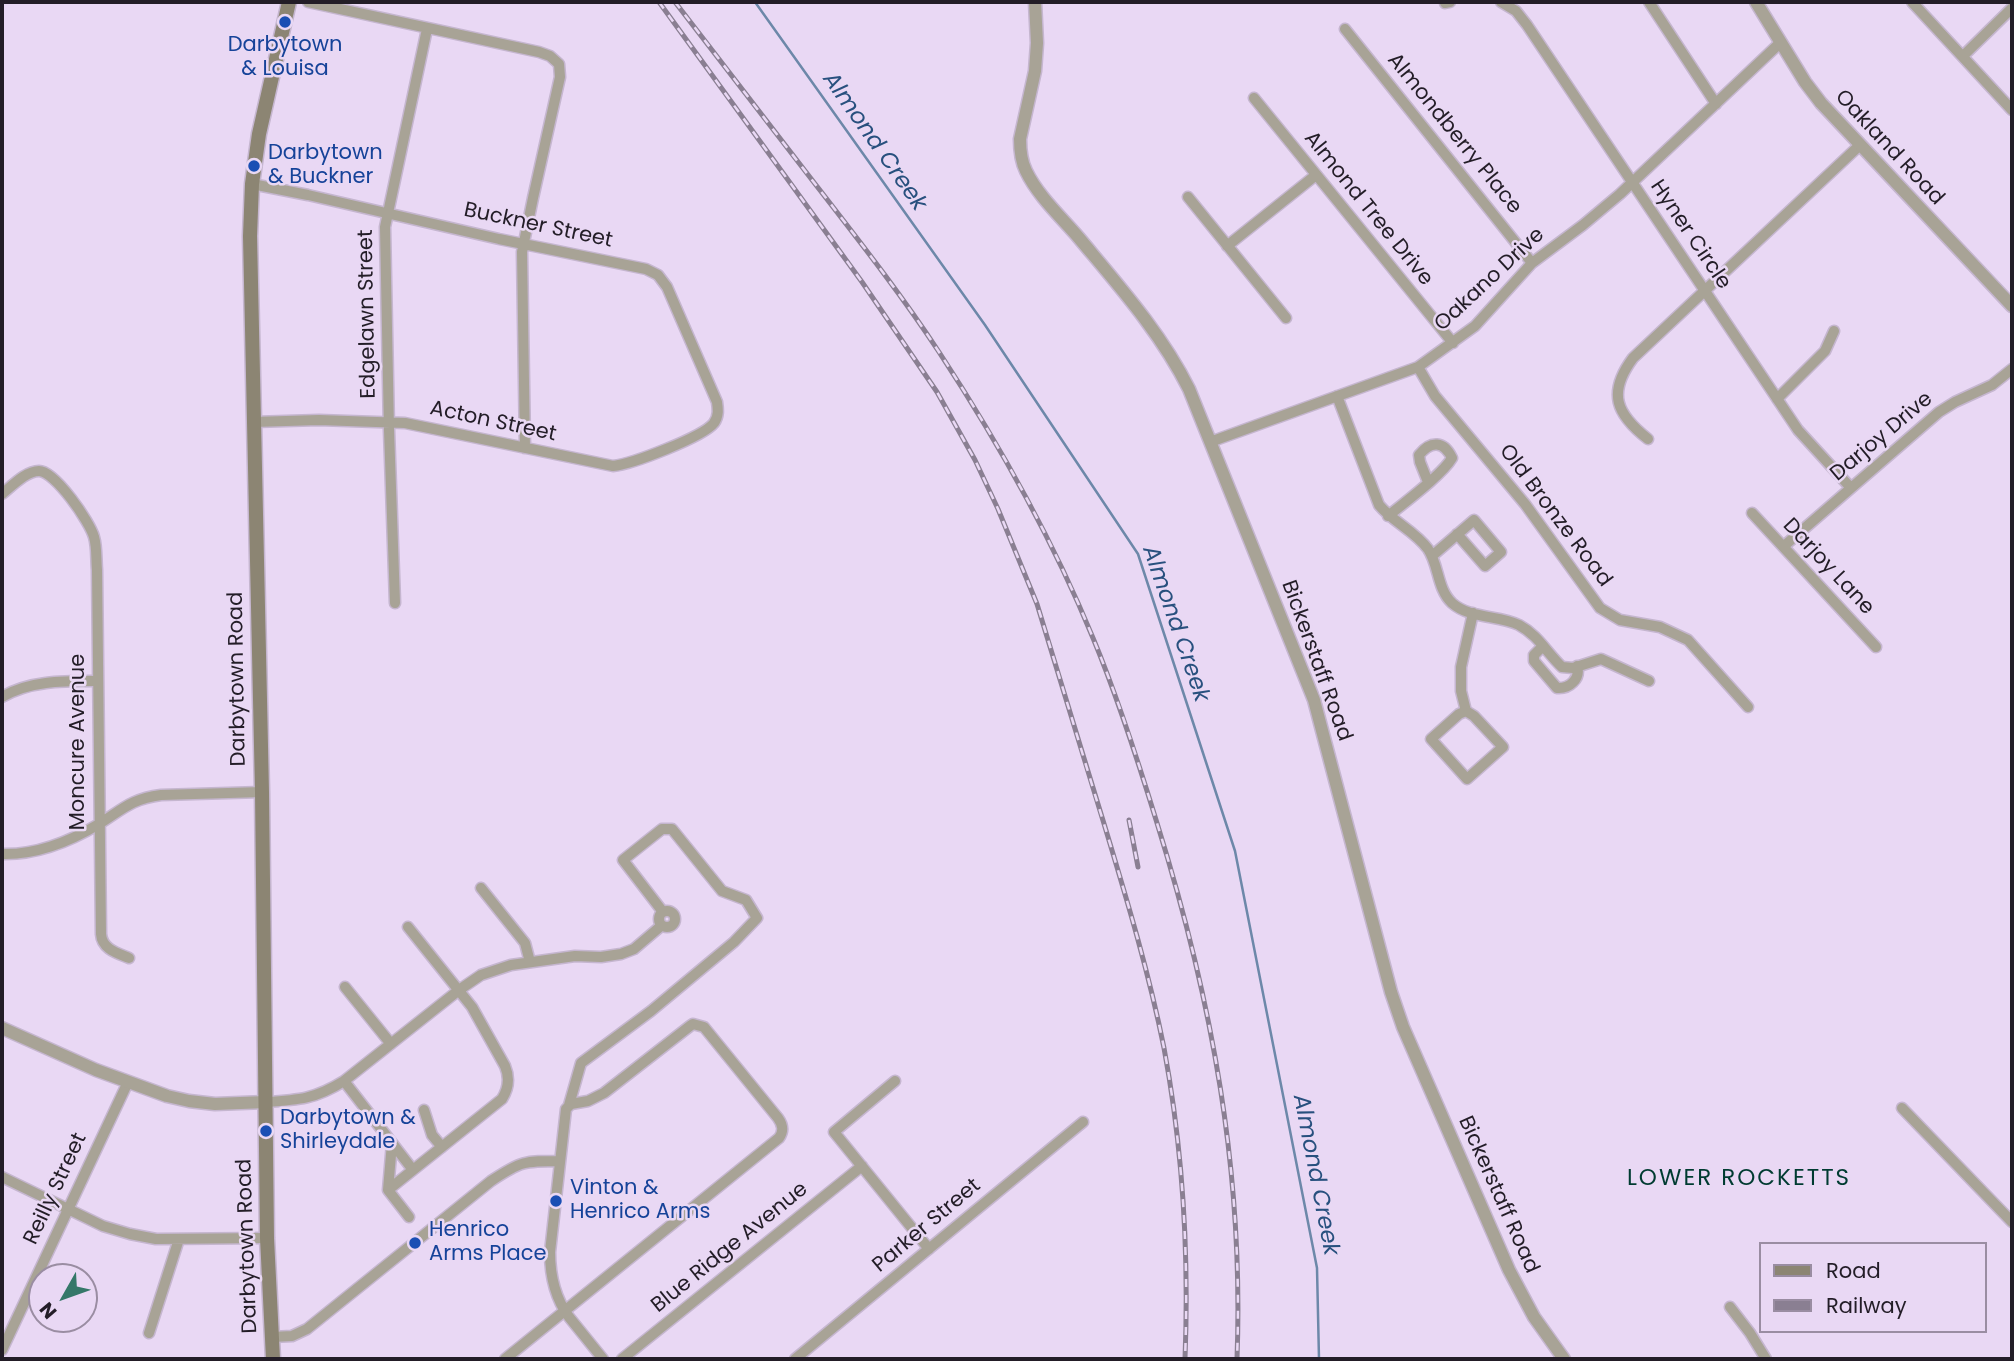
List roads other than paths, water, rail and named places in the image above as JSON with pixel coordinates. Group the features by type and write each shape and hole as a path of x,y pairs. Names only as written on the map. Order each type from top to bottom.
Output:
{"main road":[{"name":"Darbytown Road","path":"273,1359 267,1238 262,793 250,245 252,184 259,134 289,2"}],"street":[{"path":"308,2 539,52 550,56 561,69 522,252 525,448"},
{"name":"Bickerstaff Road","path":"1035,2 1036,63 1020,139 1025,169 1048,202 1109,274 1170,353 1189,389 1314,700 1391,992 1403,1027 1522,1297 1564,1359"},
{"name":"Hyner Circle","path":"1501,2 1516,11 1527,25 1798,430 1851,488"},
{"path":"1649,2 1716,104"},
{"name":"Oakland Road","path":"1756,2 1811,91 1860,145 2010,298"},
{"path":"1912,2 2012,110"},
{"path":"1963,56 2012,8"},
{"name":"Edgelawn Street","path":"395,603 385,250 387,213 427,29"},
{"name":"Almondberry Place","path":"1345,29 1532,263"},
{"name":"Oakano Drive","path":"1210,442 1418,367 1453,343 1490,312 1532,263 1601,211 1781,41"},
{"name":"Almond Tree Drive","path":"1254,98 1453,343"},
{"path":"1648,439 1631,426 1621,410 1618,394 1622,374 1633,358 1860,145"},
{"path":"1227,246 1316,175"},
{"name":"Buckner Street","path":"252,184 646,269 658,275 667,287 717,402 718,412 714,422"},
{"path":"1188,197 1286,318"},
{"path":"1777,398 1825,351 1834,331"},
{"name":"Old Bronze Road","path":"1418,367 1435,396 1525,504 1600,608 1620,620 1660,626 1688,640 1748,707"},
{"name":"Darjoy Drive","path":"1784,546 1939,412 1992,385 2012,369"},
{"path":"1337,396 1374,498 1388,516 1421,541 1432,556 1446,596 1455,605 1473,613 1516,624 1532,634 1562,667 1568,668 1601,659 1649,681"},
{"name":"Acton Street","path":"253,422 319,420 405,423 597,464 622,465 641,460 702,432 714,422"},
{"name":"Moncure Avenue","path":"2,494 31,472 48,473 81,513 95,540 102,940 112,951 129,958"},
{"path":"1388,516 1428,482"},
{"name":"Darjoy Lane","path":"1752,513 1875,647"},
{"path":"1432,556 1457,534"},
{"path":"1466,711 1431,739 1468,779 1503,747 1466,711 1461,691 1461,667 1473,613"},
{"path":"1543,646 1534,655 1534,661 1557,688 1565,687 1577,678 1577,666"},
{"path":"2,697 28,686 98,681"},
{"path":"2,854 32,852 68,841 120,808 148,797 262,793"},
{"path":"2,1028 52,1052 128,1082 189,1101 215,1104 312,1097 344,1081 481,975 497,968 530,962 621,954 634,949 661,926 670,927 676,920 672,912 663,912 623,860 662,829 672,829 722,891 746,900 757,918 734,942 662,1003 581,1063 566,1109 550,1260 554,1286 564,1311 603,1359"},
{"path":"481,888 525,943 530,962"},
{"path":"388,1190 502,1099 509,1082 505,1066 472,1007 408,927"},
{"path":"345,987 391,1044"},
{"path":"505,1359 779,1138 782,1131 778,1118 704,1027 694,1024 598,1097 569,1105"},
{"path":"344,1081 413,1170"},
{"path":"895,1081 834,1132 929,1249"},
{"name":"Reilly Street","path":"2,1350 128,1082"},
{"path":"1902,1108 2012,1222"},
{"path":"424,1110 432,1135 442,1147"},
{"name":"Parker Street","path":"795,1359 1083,1122"},
{"path":"392,1143 388,1190 409,1217"},
{"path":"272,1337 292,1336 307,1329 491,1181 516,1165 530,1161 560,1161"},
{"name":"Blue Ridge Avenue","path":"622,1359 862,1166"},
{"path":"2,1177 67,1210 103,1226 130,1234 156,1239 267,1238"},
{"path":"149,1334 179,1239"},
{"path":"1731,1307 1766,1359"}],"waterway":[{"name":"Almond Creek","path":"755,2 985,325 1138,554 1235,851 1317,1268 1319,1359"}],"railway":[{"path":"659,2 862,282 937,392 975,460 1037,604 1129,909 1164,1048 1176,1125 1183,1203 1185,1359"},
{"path":"675,2 875,262 939,352 1023,491 1093,638 1135,753 1177,889 1208,1021 1229,1154 1235,1222 1237,1359"},
{"path":"1129,820 1138,867"}],"place":[{"name":"Darbytown & Louisa","path":"285,22"},
{"name":"Darbytown & Buckner","path":"254,166"},
{"name":"Darbytown & Shirleydale","path":"266,1131"},
{"name":"Vinton & Henrico Arms","path":"556,1201"},
{"name":"Henrico Arms Place","path":"415,1243"}],"district":[{"name":"LOWER ROCKETTS","path":"1739,1179"}]}
